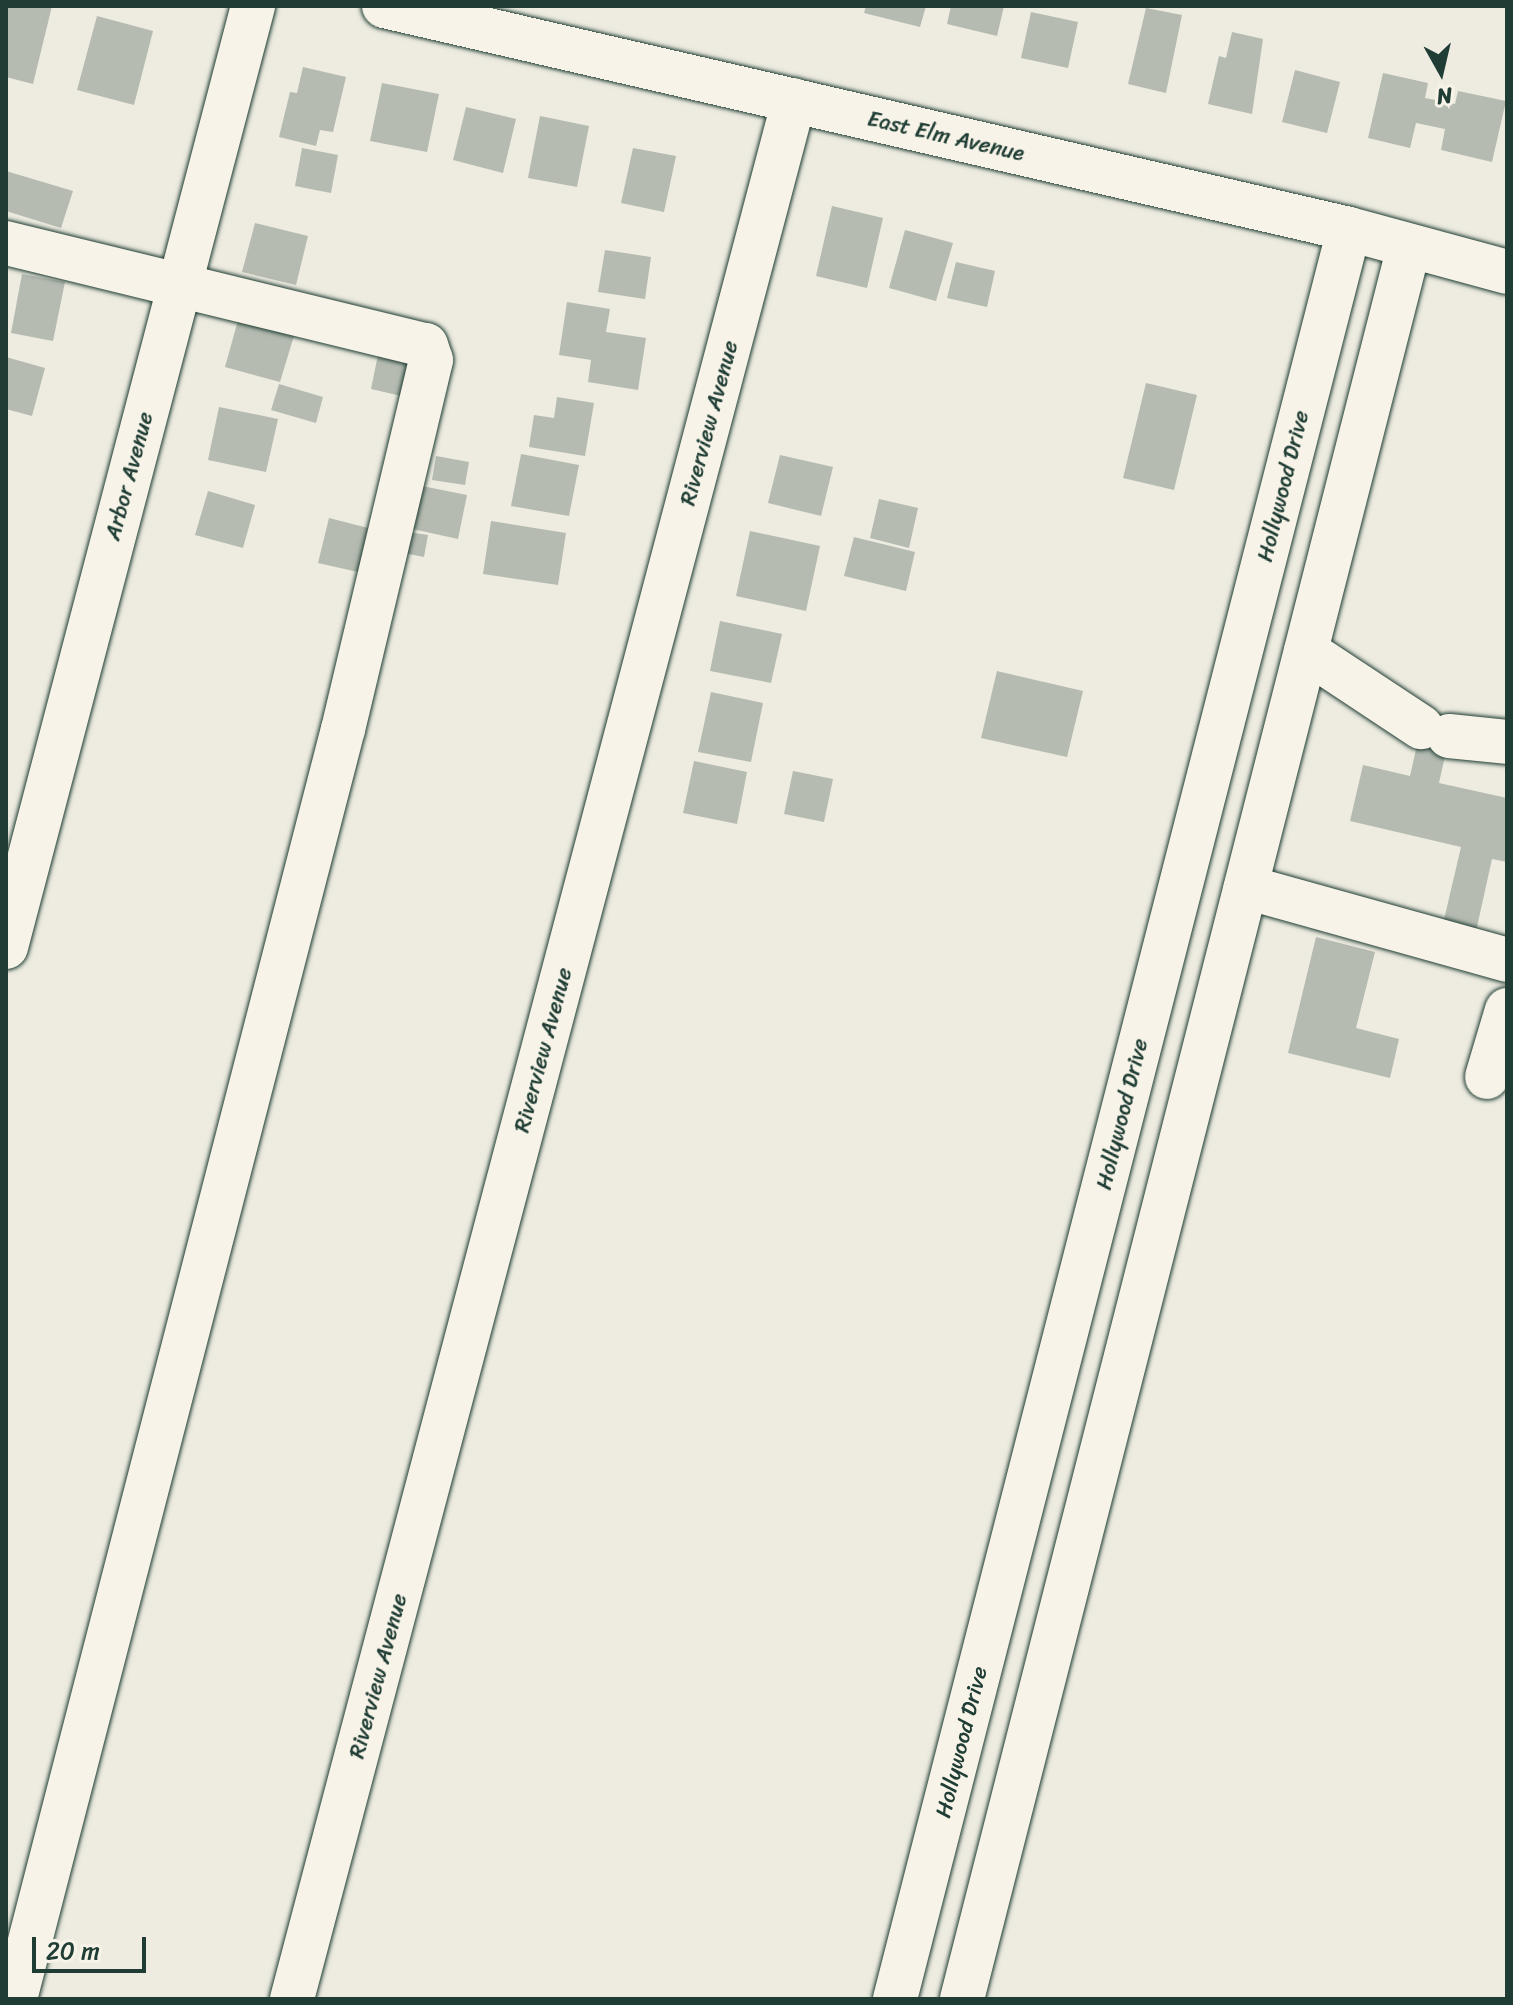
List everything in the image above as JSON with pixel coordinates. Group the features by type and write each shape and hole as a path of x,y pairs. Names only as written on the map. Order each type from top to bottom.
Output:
{"street":[{"name":"Arbor Avenue","path":"6,947 253,6"},
{"name":"East Elm Avenue","path":"384,6 1349,229 1507,272"},
{"name":"Riverview Avenue","path":"292,1999 794,100"},
{"name":"Hollywood Drive","path":"895,1999 1349,229"},
{"path":"6,243 426,345 431,377 15,1999"},
{"path":"962,1999 1409,246"},
{"path":"1306,651 1435,732 1507,742"},
{"path":"1246,887 1507,960"},
{"path":"1487,1077 1507,1010"}],"building":[{"path":"6,6 52,6 33,84 6,77"},
{"path":"866,6 926,6 920,27 864,13"},
{"path":"951,6 1004,6 997,36 947,24"},
{"path":"1146,8 1182,15 1166,93 1128,84"},
{"path":"1031,12 1078,22 1068,68 1021,58"},
{"path":"97,16 153,31 134,105 77,90"},
{"path":"1232,32 1263,39 1252,114 1208,104 1219,56 1226,58"},
{"path":"303,67 346,77 333,132 320,130 316,146 279,137 290,92 297,93"},
{"path":"1295,70 1340,82 1327,133 1282,122"},
{"path":"1383,73 1428,83 1425,98 1455,104 1458,91 1506,101 1492,162 1441,150 1445,129 1416,123 1410,148 1368,138"},
{"path":"382,83 439,94 427,152 370,141"},
{"path":"466,107 516,119 503,173 453,160"},
{"path":"540,116 589,126 577,187 528,178"},
{"path":"302,148 338,155 331,193 295,186"},
{"path":"633,148 676,156 664,212 621,203"},
{"path":"6,171 73,191 61,228 6,211"},
{"path":"832,206 883,218 867,288 816,276"},
{"path":"255,223 308,236 296,285 242,272"},
{"path":"905,230 953,243 936,301 889,288"},
{"path":"605,250 651,257 645,299 598,292"},
{"path":"956,262 995,271 987,307 947,298"},
{"path":"22,274 65,282 53,341 11,333"},
{"path":"567,302 610,309 606,332 646,338 638,390 588,382 591,360 559,355"},
{"path":"240,313 296,329 280,382 225,367"},
{"path":"379,350 419,359 410,398 371,389"},
{"path":"6,357 45,368 32,416 6,409"},
{"path":"1146,383 1197,395 1174,490 1123,478"},
{"path":"279,384 323,397 316,423 271,410"},
{"path":"557,397 594,403 585,456 529,447 534,415 554,418"},
{"path":"219,407 278,419 266,472 208,460"},
{"path":"521,454 579,465 569,516 511,506"},
{"path":"780,455 833,467 821,516 768,503"},
{"path":"436,456 469,462 465,485 432,480"},
{"path":"417,485 467,495 458,539 408,528"},
{"path":"208,491 255,505 243,548 195,535"},
{"path":"879,499 918,508 909,548 870,538"},
{"path":"329,518 368,528 358,572 318,563"},
{"path":"491,521 566,533 558,585 483,574"},
{"path":"750,531 820,546 806,611 736,596"},
{"path":"407,532 428,535 424,557 404,553"},
{"path":"854,537 915,552 906,591 844,576"},
{"path":"720,621 782,634 771,683 710,671"},
{"path":"997,671 1083,691 1067,757 981,738"},
{"path":"711,692 763,703 751,762 698,752"},
{"path":"1424,714 1453,720 1439,783 1507,798 1507,862 1492,859 1475,936 1442,928 1461,847 1350,821 1363,765 1410,776"},
{"path":"694,761 747,772 737,824 683,813"},
{"path":"793,771 833,779 824,822 784,814"},
{"path":"1316,937 1375,952 1356,1028 1399,1039 1390,1078 1288,1053"}]}
